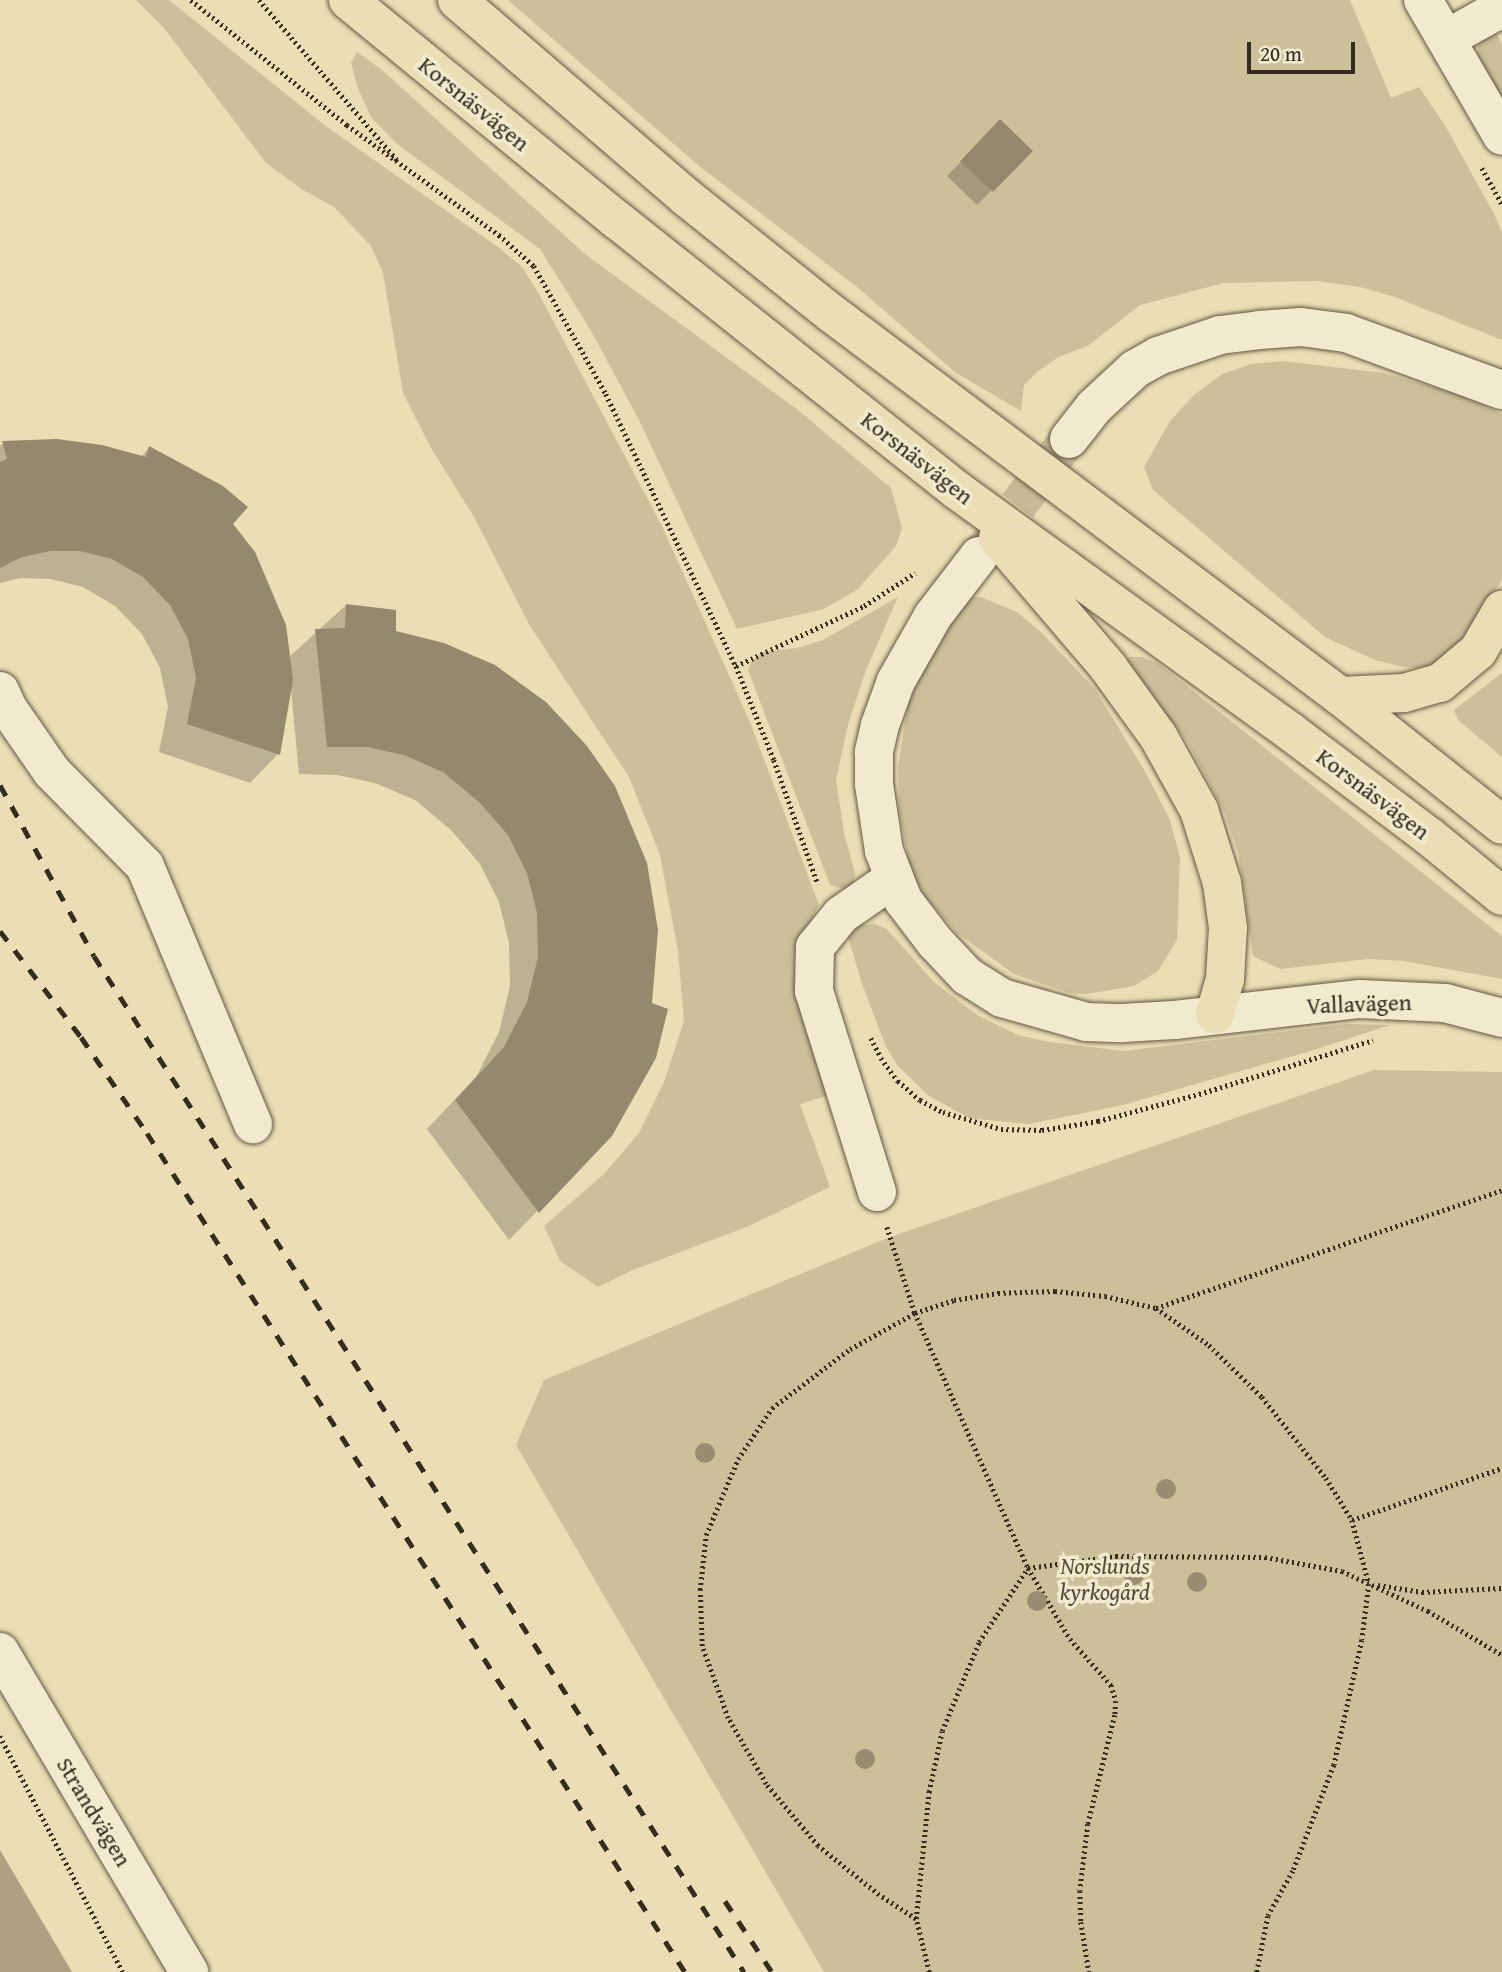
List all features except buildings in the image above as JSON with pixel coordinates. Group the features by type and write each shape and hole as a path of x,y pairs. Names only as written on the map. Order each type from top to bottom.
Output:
{"main road":[{"name":"Korsnäsvägen","path":"348,0 617,220 958,491 1291,732 1430,837 1502,896"},
{"path":"457,0 686,197 831,313 1340,696 1502,825"},
{"path":"958,491 1108,667 1158,736 1199,810 1222,883 1228,928 1224,979 1215,1015"},
{"path":"1340,696 1404,693 1440,683 1478,651 1502,610"}],"street":[{"path":"1423,0 1502,136"},
{"path":"1446,39 1502,8"},
{"path":"1069,439 1094,407 1135,369 1158,356 1220,335 1259,330 1301,327 1346,333 1502,390"},
{"name":"Vallavägen","path":"979,556 933,616 896,681 880,725 874,752 874,784 884,851 903,900 935,942 967,976 1002,998 1086,1021 1122,1024 1360,999 1445,1003 1502,1018"},
{"path":"0,691 7,707 52,772 145,866 253,1124"},
{"path":"877,1192 814,991 815,947 841,915 894,878"},
{"name":"Strandvägen","path":"0,1652 189,1972"}],"path":[{"path":"191,0 347,125"},
{"path":"259,0 404,169"},
{"path":"736,666 864,606 898,586"},
{"path":"1156,1308 1502,1190"},
{"path":"877,1192 915,1313 1028,1568 1070,1639 1111,1685 1116,1701 1115,1715 1088,1824 1080,1891 1081,1922 1089,1972"},
{"path":"916,1919 879,1895 818,1846 766,1784 728,1718 708,1671 702,1646 700,1590 706,1535 713,1510 738,1459 772,1408 850,1349 915,1313 954,1300 998,1293 1055,1291 1105,1296 1156,1308 1209,1345 1262,1397 1326,1478 1352,1520 1369,1584 1362,1640 1334,1765 1293,1871 1268,1916 1257,1972"},
{"path":"1352,1520 1502,1468"},
{"path":"929,1972 916,1919 929,1792 942,1731 979,1642 1028,1568 1116,1556 1265,1556 1342,1571 1428,1611 1502,1655"},
{"path":"1369,1584 1422,1592 1502,1588"},
{"path":"0,1736 123,1972"}],"green space":[{"path":"136,0 169,0 327,127 498,247 522,267 539,294 662,526 750,722 819,905 796,950 794,965 799,992 833,1094 800,1104 830,1187 749,1226 633,1270 598,1287 560,1261 544,1226 605,1173 639,1133 664,1082 684,1021 678,951 660,855 629,777 530,626 474,517 431,448 403,393 383,273 371,246 334,207 303,190 266,163 164,28"},
{"path":"508,0 1350,0 1391,98 1419,87 1446,127 1494,214 1502,232 1502,340 1392,296 1360,287 1316,281 1224,283 1140,305 1089,345 1057,358 1037,372 1024,385 1021,411 956,373 857,287 699,166","holes":["1000,120 1033,151 993,192 960,160"]},
{"path":"1494,29 1502,44 1502,99 1478,58 1478,47 1486,33"},
{"path":"357,52 381,69 585,254 798,410 891,488 902,528 896,546 857,590 824,609 737,629 639,420 590,329 540,249 397,144 371,117 357,86 351,63"},
{"path":"1282,361 1384,373 1458,394 1502,414 1502,580 1459,645 1431,668 1403,667 1375,660 1325,637 1153,490 1144,467 1170,421 1194,395 1222,374 1252,364"},
{"path":"898,597 866,670 848,725 836,780 844,833 855,873 854,883 845,889 830,885 748,670 751,662 762,652 797,648 823,640"},
{"path":"973,597 981,597 1017,612 1042,633 1095,689 1146,773 1170,820 1180,858 1177,940 1158,971 1134,986 1087,994 1069,993 1014,974 957,933 925,897 912,876 899,810 898,768 909,696 950,607"},
{"path":"1128,657 1142,657 1159,664 1502,936 1502,979 1404,961 1368,959 1280,969 1253,956 1239,856 1225,814 1187,741 1126,665"},
{"path":"1502,673 1502,757 1458,720 1454,710"},
{"path":"875,924 887,929 934,982 977,1015 1018,1035 1049,1042 1123,1051 1346,1024 1390,1025 1314,1050 1123,1105 1029,1124 969,1118 929,1096 898,1066 886,1047 862,984 847,933 857,925"},
{"name":"Norslunds kyrkogård","path":"1374,1070 1502,1072 1502,1972 824,1972 516,1445 544,1380 890,1237"}],"shaded area":[{"path":"0,1850 72,1972 0,1972"}],"tunnel":[{"path":"983,551 1069,439"}],"railway":[{"path":"0,785 94,956 744,1972"},
{"path":"0,931 81,1037 147,1133 685,1972"},
{"path":"725,1901 772,1972"}]}
